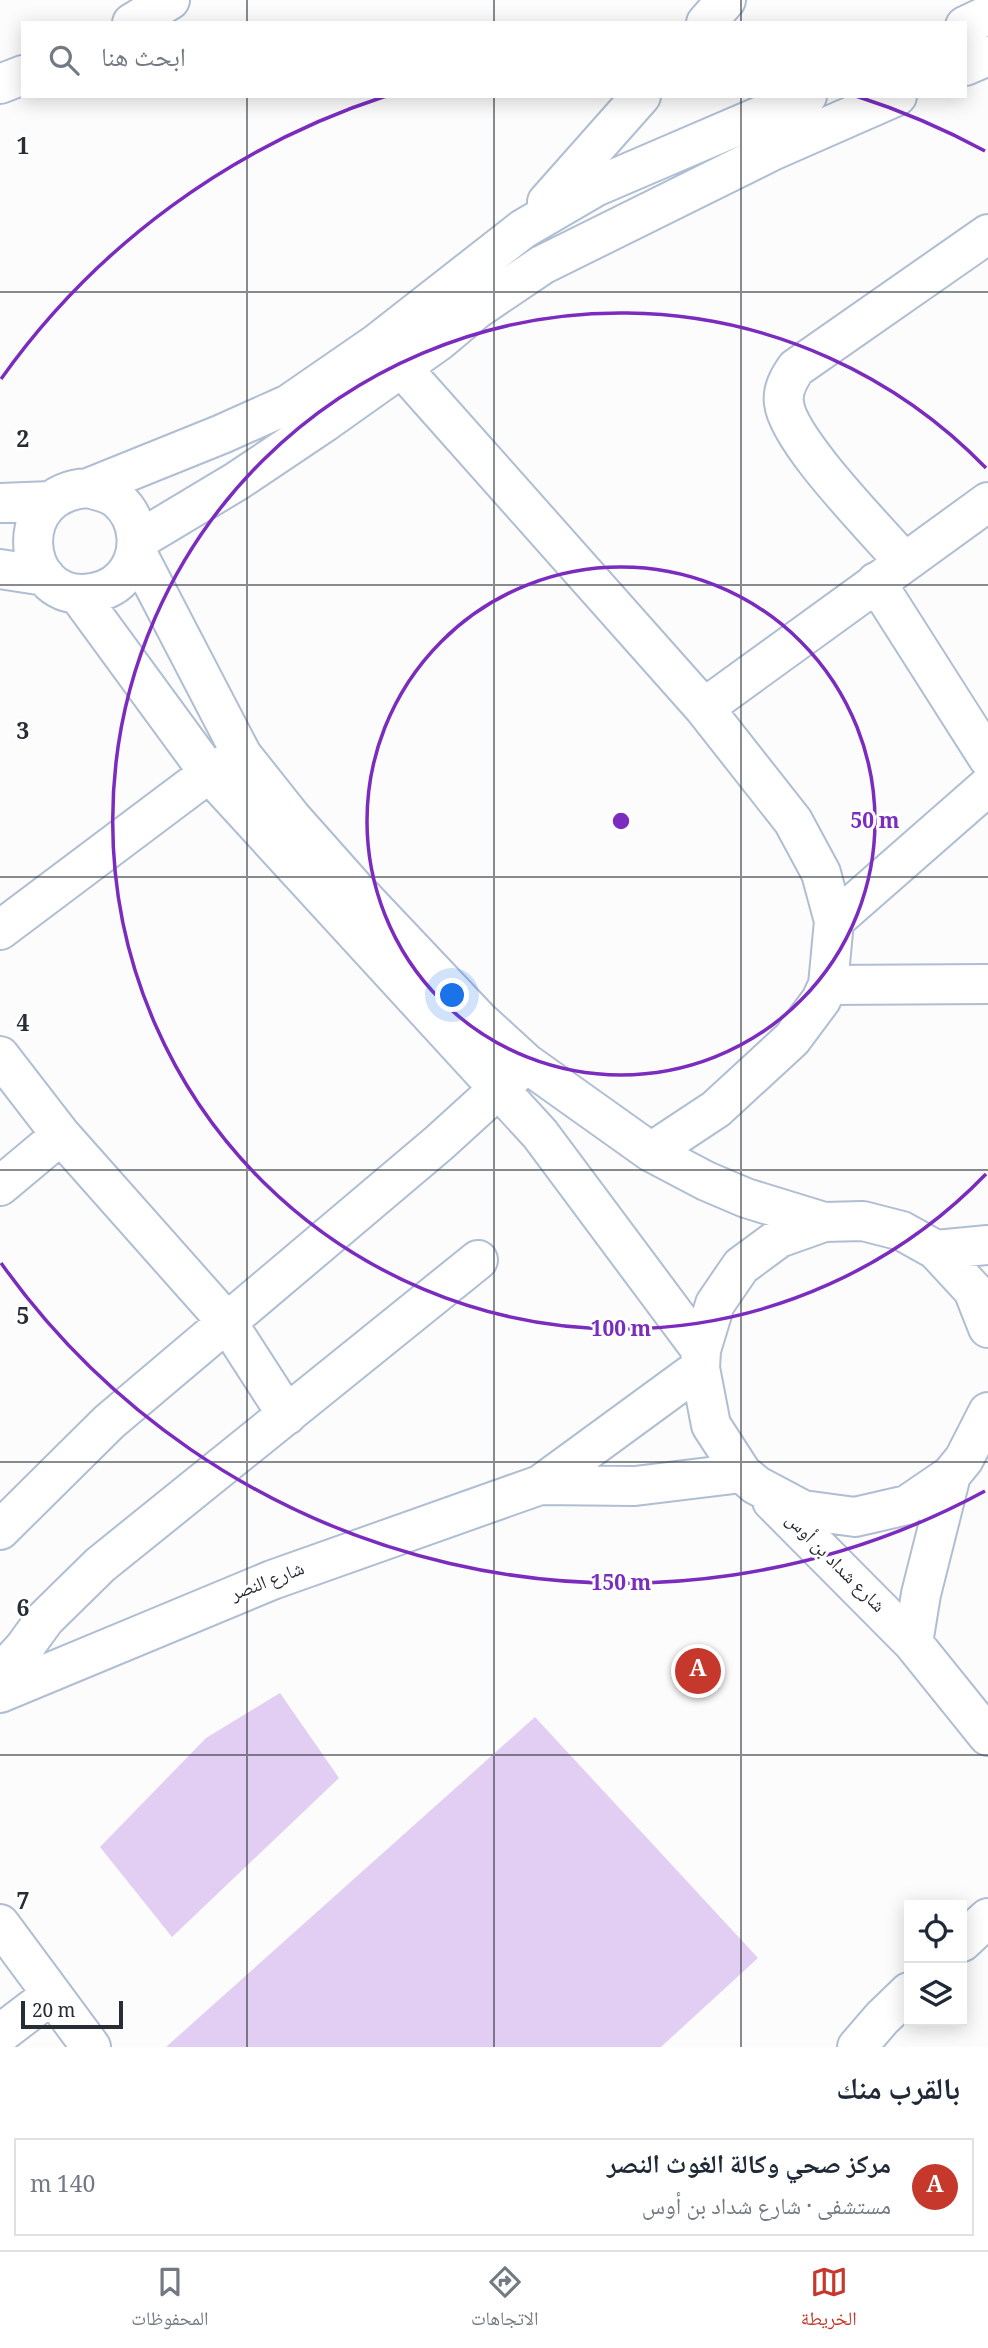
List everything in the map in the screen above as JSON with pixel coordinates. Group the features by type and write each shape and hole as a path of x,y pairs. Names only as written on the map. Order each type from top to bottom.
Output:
{"street":[{"path":"135,21 170,0"},
{"path":"708,21 726,0"},
{"path":"967,25 988,15"},
{"path":"967,65 988,56"},
{"path":"0,84 21,76"},
{"path":"639,98 523,229 389,355 325,422 137,546 131,566 122,579 109,588 78,594 54,585 45,576 34,558 32,537 38,517 51,501 62,494 88,488 222,434 389,355 439,341 477,309 542,265 774,150 892,98"},
{"path":"523,229 595,187 802,98"},
{"path":"988,234 796,368 787,382 783,400 788,421 890,572 988,758"},
{"path":"389,355 704,708 793,821 821,873 834,921 828,985 810,1016 792,1040 716,1108 651,1152"},
{"path":"88,488 117,499 128,511 135,526 137,546 242,755 292,818 479,1020 526,1063 651,1152 706,1181 746,1198 824,1222"},
{"path":"0,503 51,501"},
{"path":"704,708 988,502"},
{"path":"0,569 45,576"},
{"path":"78,594 208,773 540,1135 701,1359"},
{"path":"0,930 208,773 242,755"},
{"path":"834,921 988,786"},
{"path":"828,985 988,984"},
{"path":"0,1056 61,1135 227,1322 287,1415"},
{"path":"0,1530 109,1422 498,1091 526,1063"},
{"path":"706,1181 701,1175 701,1152 716,1108"},
{"path":"0,1186 61,1135"},
{"path":"701,1359 715,1304 741,1266 779,1238 824,1222 863,1221 902,1231 936,1250 973,1290 988,1328"},
{"path":"936,1250 988,1245"},
{"path":"0,1674 24,1648 45,1619 100,1565 478,1260"},
{"name":"شارع شداد بن أوس","path":"701,1359 711,1424 749,1479 913,1643 988,1736"},
{"name":"شارع النصر","path":"0,1693 272,1580 540,1485 701,1359"},
{"path":"913,1643 921,1594 988,1412"},
{"path":"749,1479 803,1510 855,1517 906,1505 968,1466"},
{"name":"شارع النصر","path":"540,1485 635,1486 749,1479"},
{"path":"967,1937 988,1918"},
{"path":"0,1924 91,2047"},
{"path":"0,2034 51,1995"},
{"path":"858,2047 904,1997"}],"shaded area":[{"path":"280,1693 339,1778 172,1937 100,1847 206,1738"},
{"path":"535,1717 758,1958 661,2047 166,2047"}],"place":[{"name":"مركز صحي وكالة الغوث النصر","path":"698,1671"}]}
